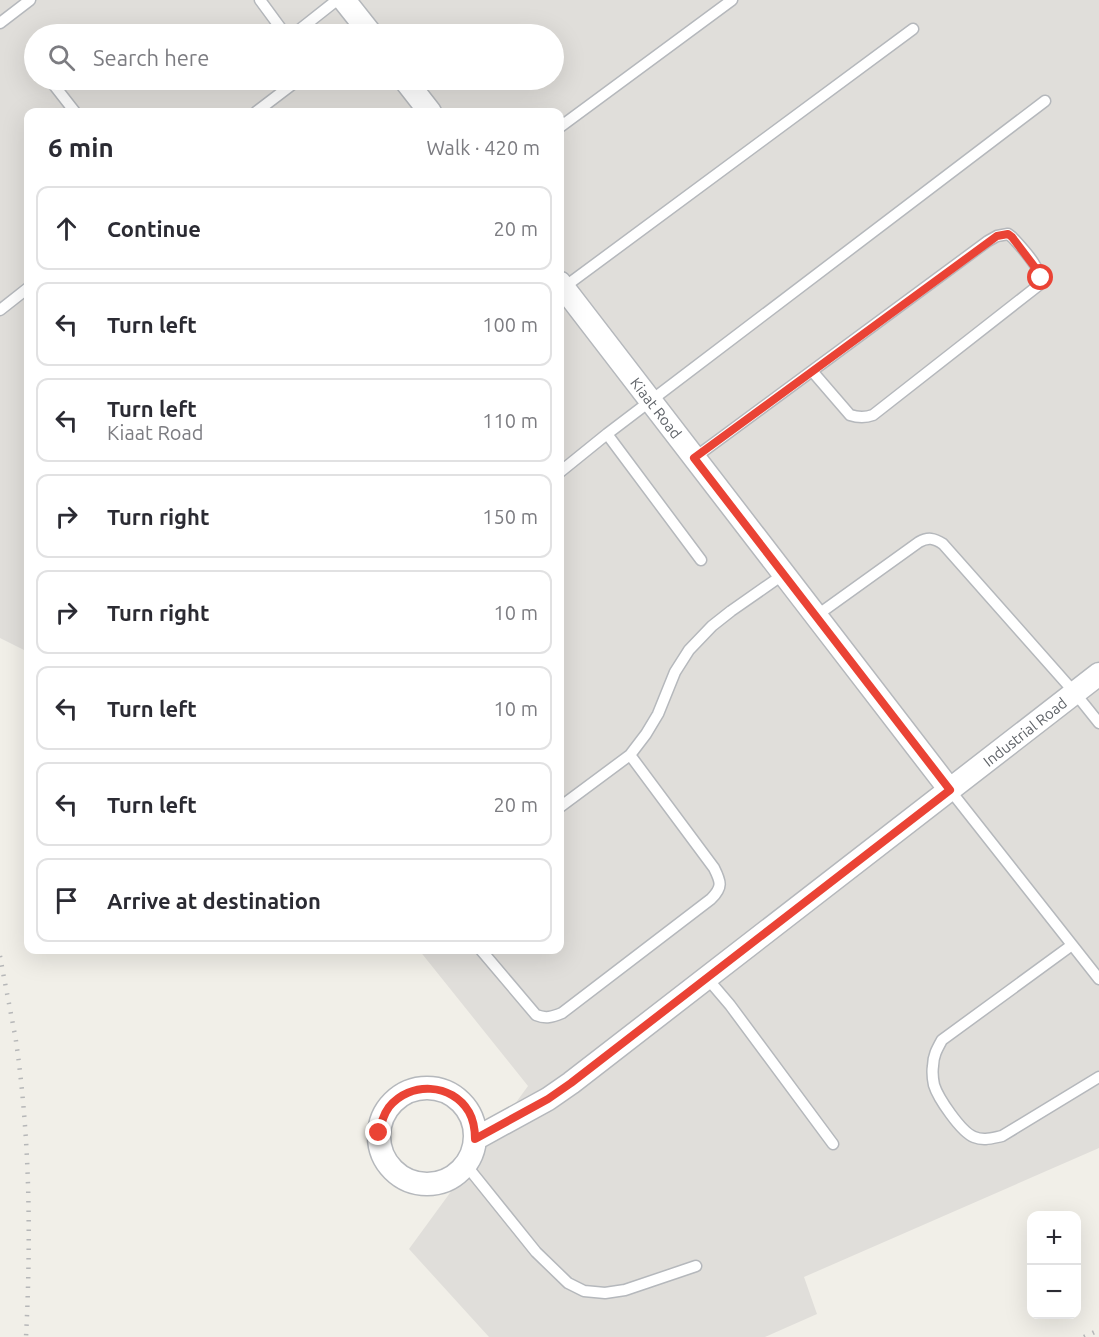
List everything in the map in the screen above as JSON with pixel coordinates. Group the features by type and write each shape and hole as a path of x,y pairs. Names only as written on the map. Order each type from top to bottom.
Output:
{"street":[{"path":"349,2 364,24"},
{"path":"413,90 427,108"},
{"name":"Kiaat Road","path":"564,289 950,790"},
{"name":"Industrial Road","path":"475,1139 526,1112 564,1088 1099,674"},
{"path":"423,1089 437,1089 461,1102 474,1126 473,1153 466,1165 456,1175 445,1181 431,1184 405,1179 393,1171 380,1147 379,1133 388,1108 398,1098 423,1089"}],"lane":[{"path":"0,23 30,0"},
{"path":"260,0 278,24"},
{"path":"564,124 732,0"},
{"path":"311,24 349,2"},
{"path":"564,283 913,29"},
{"path":"58,90 72,108"},
{"path":"261,108 285,90"},
{"path":"564,469 1045,101"},
{"path":"694,458 812,371 997,236 1008,234 1012,237 1040,274 1039,285 873,415 858,418 850,415 812,371"},
{"path":"0,310 24,291"},
{"path":"608,434 701,560"},
{"path":"816,616 919,542 924,539 936,539 943,544 1075,693 1099,723"},
{"path":"564,804 630,755 658,714 675,672 689,650 712,626 784,574"},
{"path":"484,954 536,1015 544,1018 553,1017 562,1014 719,891 720,879 714,868 630,755"},
{"path":"950,790 1099,979"},
{"path":"1072,945 942,1040 935,1052 934,1086 953,1119 963,1131 987,1140 1002,1136 1099,1077"},
{"path":"708,978 833,1144"},
{"path":"466,1165 536,1252 568,1283 584,1291 605,1293 624,1290 696,1266"}],"shaded area":[{"path":"0,0 1099,0 1099,1148 804,1277 817,1314 765,1337 489,1337 409,1249 528,1086 422,954 564,954 564,108 24,108 24,650 0,638"}],"railway":[{"path":"0,956 16,1041 27,1152 29,1263 26,1337"},
{"path":"1084,1337 1099,1330"}],"route":[{"path":"379,1133 388,1108 398,1098 423,1089 437,1089 461,1102 474,1126 475,1139 548,1099 950,790 694,458 997,236 1008,234 1012,237 1041,278"}]}
